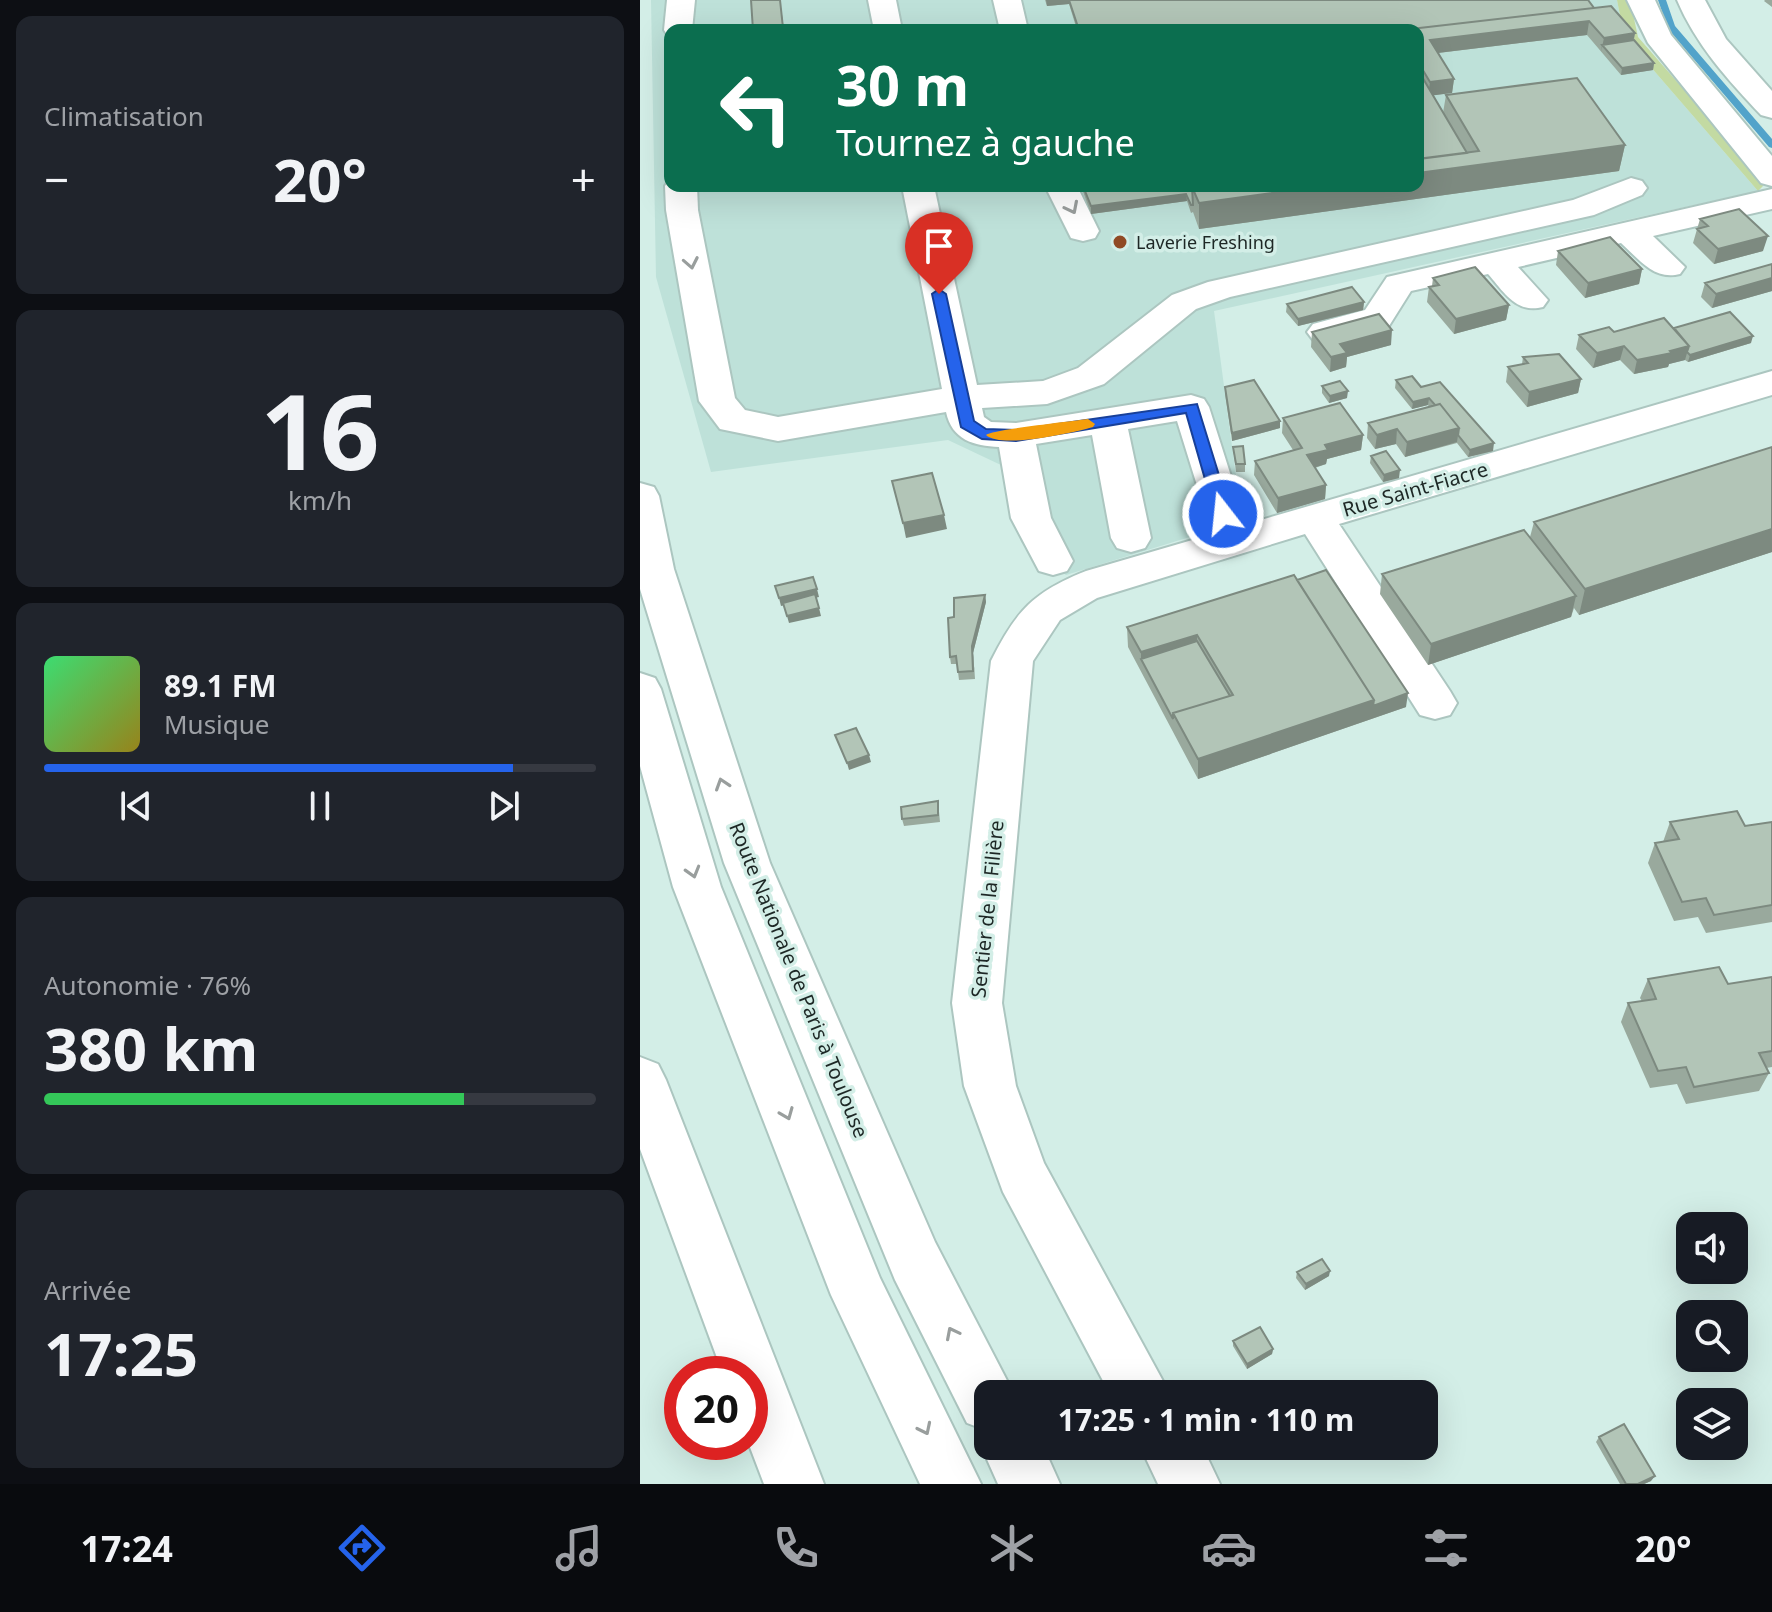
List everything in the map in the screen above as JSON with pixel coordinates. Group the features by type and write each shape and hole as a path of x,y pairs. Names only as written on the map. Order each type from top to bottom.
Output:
{"street":[{"path":"679,24 681,0"},
{"path":"882,0 887,24"},
{"path":"1007,0 1013,24"},
{"path":"1641,0 1658,37 1772,176"},
{"path":"1691,0 1698,20 1719,51 1772,109"},
{"path":"681,192 717,401 733,420 778,429 959,398 1047,392 1091,376 1184,302 1220,289 1583,208 1631,188"},
{"path":"919,192 959,398 967,423 982,434 1016,435 1191,407 1223,514"},
{"path":"1064,192 1083,231"},
{"path":"1316,335 1377,318 1399,284 1772,199"},
{"path":"1627,231 1668,267"},
{"path":"1495,262 1531,300"},
{"name":"Rue Saint-Fiacre","path":"1056,579 1100,581 1772,383"},
{"path":"1108,421 1131,538"},
{"path":"1016,435 1031,518 1056,579"},
{"name":"Route Nationale de Paris à Toulouse","path":"640,496 654,569 747,863 915,1261 977,1380"},
{"path":"1315,518 1435,703"},
{"name":"Sentier de la Filière","path":"1056,579 1012,661 977,1003 990,1086 1022,1174 1133,1380"},
{"path":"640,689 697,887 859,1295 951,1484"},
{"path":"640,1080 794,1484"},
{"path":"1018,1460 1030,1484"},
{"path":"1177,1460 1190,1484"}],"shaded area":[{"path":"651,0 1617,0 1624,36 1758,191 1214,311 1242,521 1066,575 1021,542 1003,466 948,440 711,472 656,277"}],"green space":[{"path":"1617,0 1630,0 1638,37 1760,177 1763,186 1758,191 1624,36"}],"building":[{"path":"751,0 780,0 783,24 753,24"},
{"path":"1069,0 1588,0 1594,8 1424,27 1424,24 1077,24"},
{"path":"1611,6 1635,33 1604,38 1589,21 1430,40 1454,79 1430,82 1424,72 1424,27"},
{"path":"1634,40 1654,63 1622,68 1602,45"},
{"path":"1577,78 1625,145 1424,172 1424,158 1479,151 1446,95"},
{"path":"1424,80 1467,153 1424,158"},
{"path":"1085,192 1192,192 1193,205 1186,194 1091,206"},
{"path":"1194,192 1279,192 1199,203"},
{"path":"1739,209 1768,236 1718,249 1697,229 1708,226 1700,219"},
{"path":"1610,237 1642,269 1588,283 1558,251"},
{"path":"1772,264 1772,278 1716,294 1705,283"},
{"path":"1475,267 1509,305 1456,319 1429,287 1439,285 1433,278"},
{"path":"1352,287 1364,302 1298,319 1287,304"},
{"path":"1730,312 1753,336 1690,355 1687,352 1689,346 1674,328"},
{"path":"1379,314 1392,330 1340,344 1347,353 1331,357 1312,332"},
{"path":"1664,318 1689,346 1637,360 1624,346 1597,353 1579,335 1609,327 1614,332"},
{"path":"1559,354 1581,379 1529,392 1508,367 1528,363 1523,357"},
{"path":"1412,376 1421,387 1440,382 1494,443 1470,450 1458,435 1459,428 1440,404 1435,405 1429,398 1413,402 1396,380"},
{"path":"1254,380 1280,421 1232,433 1225,387"},
{"path":"1340,381 1348,391 1330,396 1322,386"},
{"path":"1340,403 1363,435 1325,445 1328,450 1307,455 1326,485 1278,498 1255,461 1302,448 1283,418"},
{"path":"1440,404 1459,428 1407,442 1397,429 1377,435 1368,423"},
{"path":"1243,446 1245,464 1236,464 1233,447"},
{"path":"1772,447 1772,529 1585,589 1534,522"},
{"path":"1386,451 1400,470 1384,475 1371,456"},
{"path":"932,473 944,515 903,523 892,481"},
{"path":"1524,530 1576,596 1431,644 1382,574"},
{"path":"1326,570 1408,693 1373,706 1374,700 1297,580"},
{"path":"1294,575 1374,700 1198,759 1173,713 1233,695 1197,635 1141,652 1127,627"},
{"path":"813,577 817,589 779,598 775,586"},
{"path":"815,594 819,608 787,616 783,603"},
{"path":"985,595 972,646 973,671 958,672 956,656 950,657 948,618 954,617 954,598"},
{"path":"1197,641 1230,696 1173,713 1173,719 1141,659"},
{"path":"856,728 869,755 847,763 835,735"},
{"path":"938,801 938,815 902,819 901,807"},
{"path":"1737,811 1745,826 1772,822 1772,905 1714,915 1706,898 1682,902 1655,843 1679,839 1670,822"},
{"path":"1719,967 1728,984 1772,977 1772,1051 1759,1053 1769,1073 1694,1087 1686,1067 1658,1071 1628,1003 1656,999 1648,979"},
{"path":"1322,1259 1330,1271 1306,1284 1297,1272"},
{"path":"1260,1327 1273,1349 1247,1364 1233,1341"},
{"path":"1624,1424 1655,1476 1638,1484 1626,1484 1599,1437"}],"waterway":[{"path":"1662,0 1671,27 1772,145"}],"slow traffic":[{"path":"994,435 1016,435 1088,424"}],"place":[{"name":"Laverie Freshing","path":"1120,242"}],"route":[{"path":"939,294 959,398 967,423 982,434 1016,435 1191,407 1223,514"}]}
